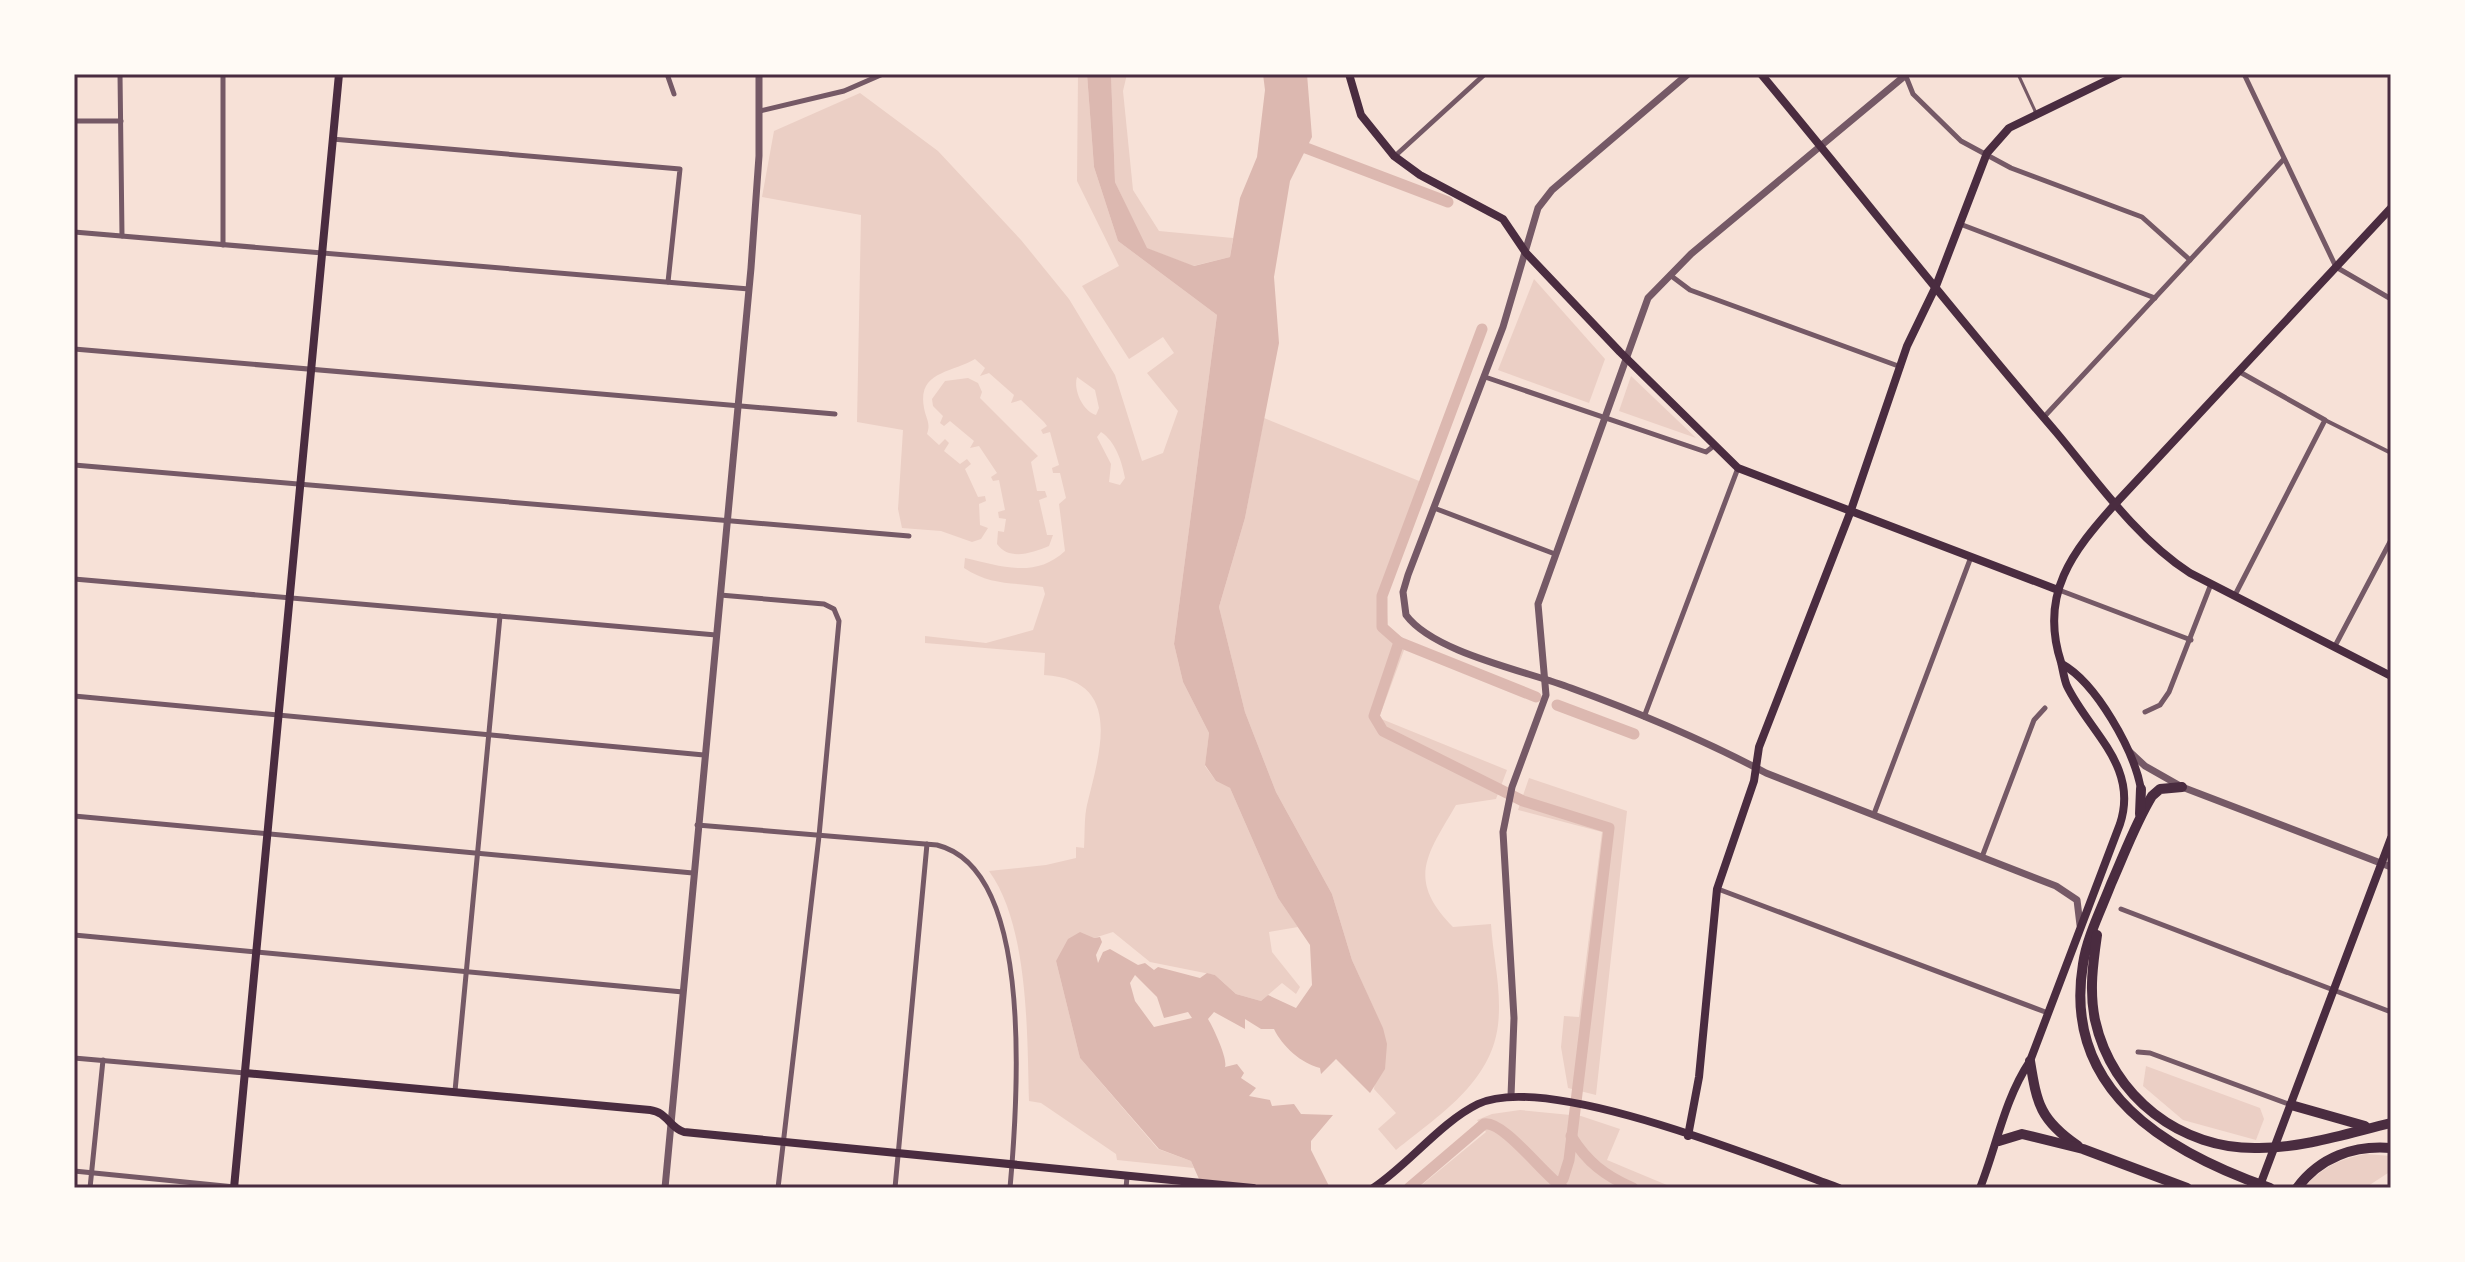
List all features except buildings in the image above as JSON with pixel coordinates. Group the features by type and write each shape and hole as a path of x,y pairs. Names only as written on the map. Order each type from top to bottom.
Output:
{"highway":[{"path":"2182,787 2160,789 2136,827 2083,960 2080,983 2082,1020 2091,1055 2106,1084 2134,1115 2177,1147 2217,1168 2270,1188"},
{"path":"2136,827 2141,789"},
{"path":"2100,912 2092,976 2093,1005 2110,1061 2136,1097 2158,1117 2183,1132 2225,1146 2285,1146 2391,1123"},
{"path":"2030,1061 2043,1113 2058,1132 2083,1149"},
{"path":"2291,1105 2340,1121 2391,1130"},
{"path":"1999,1141 2022,1134 2083,1149 2187,1188"},
{"path":"2297,1188 2317,1167 2337,1155 2359,1149 2391,1148"}],"main road":[{"path":"234,1188 339,74"},
{"path":"1349,74 1361,115 1394,156 1420,175 1503,219 1526,253 1626,358 1738,468 2058,590"},
{"path":"1761,74 2043,418 2116,503 2178,566 2391,676"},
{"path":"1688,1136 1699,1077 1717,889 1754,781 1759,747 1850,513 1901,367 1987,153 2009,128 2120,74"},
{"path":"1980,1188 1999,1141 2002,1119 2018,1079 2030,1061 2123,816 2125,792 2116,760 2066,685 2053,628 2058,590 2077,548 2116,503 2391,208"},
{"path":"2062,664 2081,675 2130,752 2141,789"},
{"path":"2259,1188 2391,838"},
{"path":"245,1073 658,1111 684,1132 1253,1188"},
{"path":"1373,1188 1475,1106 1511,1096 1561,1100 1584,1106 1688,1136 1839,1188"}],"street":[{"path":"120,74 122,236"},
{"path":"223,74 223,245"},
{"path":"667,74 674,94"},
{"path":"665,1188 749,289 760,111 759,74"},
{"path":"760,111 844,91 883,74"},
{"path":"1394,156 1485,74"},
{"path":"1688,74 1543,200 1485,377 1403,592 1406,615 1436,640 1644,718 1755,767 2072,895 2079,904 2080,928"},
{"path":"2244,74 2336,267 2391,299"},
{"path":"1511,1096 1514,1018 1503,838 1512,787 1545,702 1546,680 1537,617 1540,596 1648,298 1670,275 1906,75 1913,94 1951,132 2011,168 2142,217 2190,260"},
{"path":"74,121 121,121"},
{"path":"332,139 680,169 668,282"},
{"path":"2043,418 2284,159"},
{"path":"1960,224 2155,298"},
{"path":"74,232 749,289"},
{"path":"1670,275 1690,290 1901,367"},
{"path":"74,349 835,414"},
{"path":"2238,371 2391,453"},
{"path":"1485,377 1604,420 1706,452 1715,445"},
{"path":"2234,596 2325,420"},
{"path":"74,465 909,536"},
{"path":"1644,718 1738,468"},
{"path":"1434,508 1555,554"},
{"path":"2335,647 2391,540"},
{"path":"1874,814 1971,557"},
{"path":"74,579 716,635"},
{"path":"2145,712 2165,699 2211,584"},
{"path":"2058,590 2191,640"},
{"path":"720,595 824,604 834,609 839,621 819,836 778,1188"},
{"path":"455,1091 500,616"},
{"path":"74,696 704,755"},
{"path":"1981,858 2034,720 2045,708"},
{"path":"2130,752 2145,766 2182,787 2391,867"},
{"path":"74,816 693,873"},
{"path":"697,825 927,844 948,848 973,865 986,887 1003,935 1015,1009 1018,1097 1010,1188"},
{"path":"895,1188 927,844"},
{"path":"1717,889 2048,1013"},
{"path":"2121,909 2391,1012"},
{"path":"74,935 683,992"},
{"path":"2138,1052 2150,1053 2291,1105"},
{"path":"74,1058 245,1073"},
{"path":"90,1188 103,1060"},
{"path":"74,1171 245,1188"},
{"path":"1126,1188 1127,1177"}],"lane":[{"path":"2018,74 2036,113"}],"shaded area":[{"path":"1078,74 1087,74 1094,167 1118,241 1217,315 1174,644 1183,682 1209,733 1205,766 1216,781 1230,788 1278,898 1298,927 1269,932 1272,952 1300,987 1296,994 1282,983 1261,1001 1236,994 1215,975 1150,962 1113,932 1094,938 1056,961 1080,1058 1158,1149 1191,1161 1194,1168 1117,1160 1116,1154 1041,1103 1029,1101 1026,1014 1019,951 1002,894 989,871 1046,865 1076,858 1076,847 1084,848 1086,810 1100,741 1096,704 1086,690 1069,680 1044,675 1045,653 925,643 925,636 986,643 1033,630 1045,594 1043,587 993,581 964,568 965,558 1005,567 1030,568 1054,560 1065,551 1059,504 1066,498 1060,473 1053,473 1052,468 1059,465 1050,432 1043,434 1041,430 1047,426 1044,422 1021,400 1011,403 1014,395 989,373 980,376 985,368 975,359 938,375 926,387 923,396 927,434 939,445 945,439 949,443 944,451 960,464 967,459 971,464 965,469 978,497 985,496 986,501 979,504 980,525 988,528 981,539 972,542 941,531 902,528 898,509 903,430 857,422 861,215 762,197 774,131 860,93 938,151 1021,240 1069,299 1115,375 1142,461 1163,453 1178,411 1147,373 1174,353 1163,337 1129,359 1082,286 1119,266 1077,181","holes":["1077,377 1095,390 1099,408 1096,415 1080,399 1076,388","1101,432 1120,458 1125,478 1120,485 1109,482 1111,464 1097,437"]},
{"path":"1087,74 1111,74 1115,182 1147,248 1194,266 1230,257 1240,198 1257,157 1265,90 1263,74 1307,74 1312,137 1290,181 1274,277 1279,343 1245,518 1219,607 1245,712 1276,792 1332,894 1352,960 1383,1028 1387,1044 1385,1069 1370,1093 1336,1059 1321,1074 1320,1068 1306,1063 1287,1048 1274,1029 1261,1029 1245,1019 1245,1029 1214,1012 1208,1019 1223,1051 1225,1067 1237,1064 1244,1073 1241,1078 1256,1088 1249,1096 1270,1100 1272,1106 1294,1104 1301,1114 1333,1115 1311,1141 1311,1150 1330,1188 1203,1188 1191,1161 1159,1149 1080,1058 1056,961 1068,939 1080,932 1094,938 1100,937 1102,942 1096,955 1098,963 1103,952 1110,949 1138,965 1145,963 1154,970 1158,967 1200,978 1207,973 1215,975 1236,994 1261,1001 1268,995 1296,1008 1312,985 1310,945 1278,898 1230,788 1216,781 1205,765 1209,733 1183,682 1174,644 1217,315 1118,241 1094,167","holes":["1135,975 1157,997 1164,1018 1188,1012 1192,1018 1154,1027 1135,1001 1130,983"]},
{"path":"1111,74 1127,74 1123,91 1133,190 1159,231 1233,238 1230,257 1193,266 1146,248 1115,182"},
{"path":"1534,279 1605,359 1589,403 1498,370"},
{"path":"1631,376 1696,438 1619,411"},
{"path":"968,378 978,383 982,392 980,398 1038,456 1031,462 1037,491 1045,491 1047,497 1039,500 1047,535 1053,535 1049,546 1014,554 997,544 998,531 1004,532 1006,519 999,518 998,512 1005,510 999,480 993,481 991,477 997,473 979,446 970,448 974,441 950,421 944,426 940,423 943,416 933,406 932,399 945,381"},
{"path":"1264,418 1429,485 1386,598 1388,626 1407,642 1379,718 1507,770 1496,799 1456,805 1437,838 1426,867 1430,895 1453,927 1491,924 1499,999 1493,1046 1474,1081 1445,1111 1396,1150 1378,1129 1396,1113 1374,1089 1383,1029 1352,960 1332,894 1276,792 1245,712 1219,607 1245,518"},
{"path":"1529,778 1627,811 1596,1095 1568,1088 1561,1047 1564,1016 1579,1017 1602,832 1518,810"},
{"path":"2146,1066 2260,1108 2264,1119 2256,1140 2183,1120 2143,1086"},
{"path":"1520,1110 1581,1116 1620,1129 1607,1160 1674,1188 1418,1188 1486,1132 1477,1120 1492,1114"},
{"path":"2366,1154 2391,1156 2391,1171 2365,1188 2306,1185 2333,1164"}],"waterway":[{"path":"1306,148 1448,202"},
{"path":"1482,329 1382,596 1382,627 1399,642 1374,716 1383,731 1523,801 1609,828 1569,1160 1563,1179 1557,1184"},
{"path":"1399,642 1536,697"},
{"path":"1557,705 1634,734"},
{"path":"1409,1188 1484,1124 1502,1130 1562,1187"},
{"path":"1571,1136 1598,1167 1633,1188"}]}
